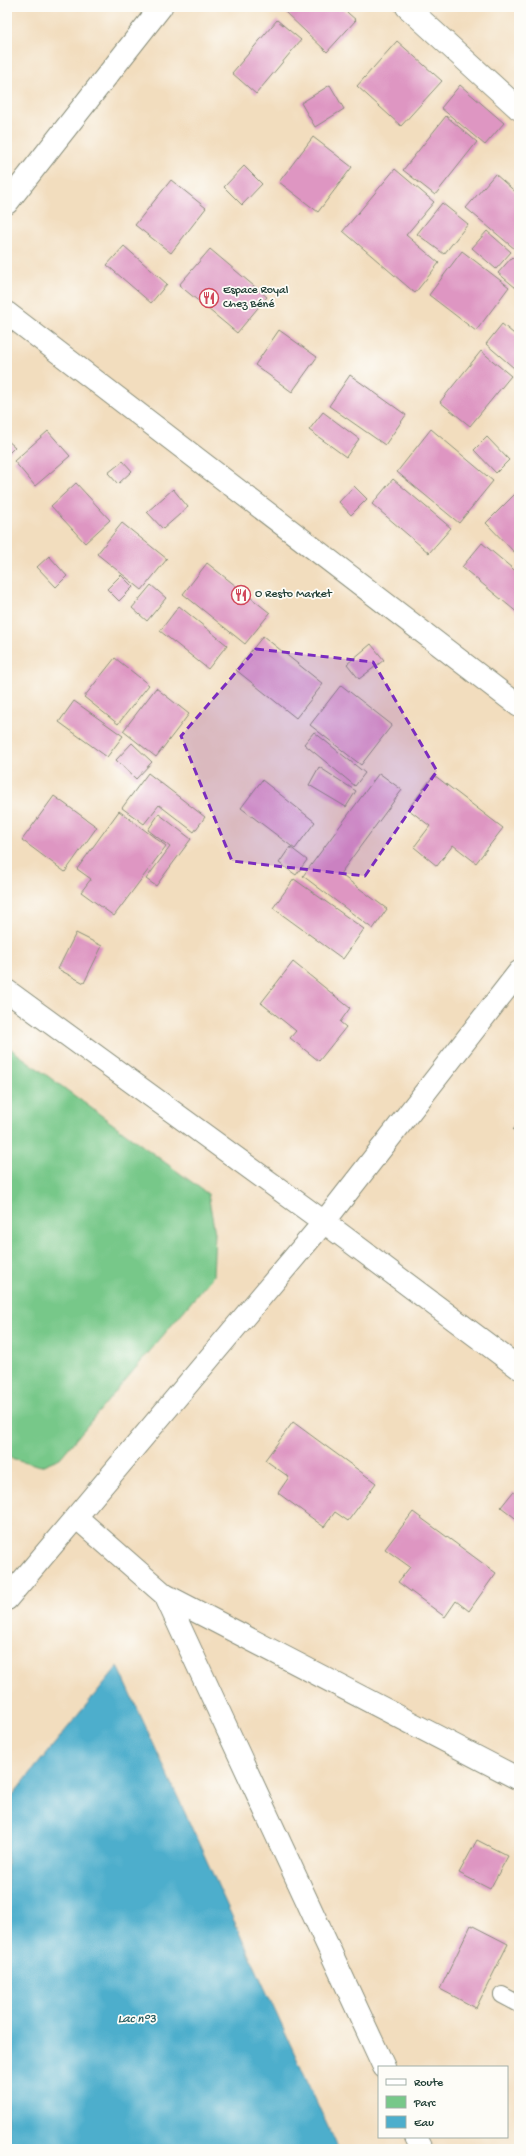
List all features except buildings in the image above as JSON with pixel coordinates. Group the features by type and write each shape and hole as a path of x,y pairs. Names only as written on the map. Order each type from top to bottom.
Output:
{"street":[{"path":"7,204 161,7"},
{"path":"406,7 519,109"},
{"path":"7,313 519,706"},
{"path":"7,1599 324,1222 519,972"},
{"path":"7,991 324,1222 519,1368"},
{"path":"76,1517 165,1595 519,1779"},
{"path":"165,1595 384,2066"},
{"path":"416,2138 422,2149"}],"lane":[{"path":"502,1995 519,2004"}],"highlighted area":[{"path":"256,649 373,662 437,771 365,876 232,861 181,736"}],"green space":[{"path":"7,1046 208,1194 215,1233 213,1276 60,1458 41,1466 7,1457"}],"water":[{"name":"Lac n°3","path":"118,1666 338,2149 7,2149 7,1802"}],"place":[{"name":"Espace Royal Chez Béné","path":"209,298"},
{"name":"O Resto Market","path":"241,595"}]}
